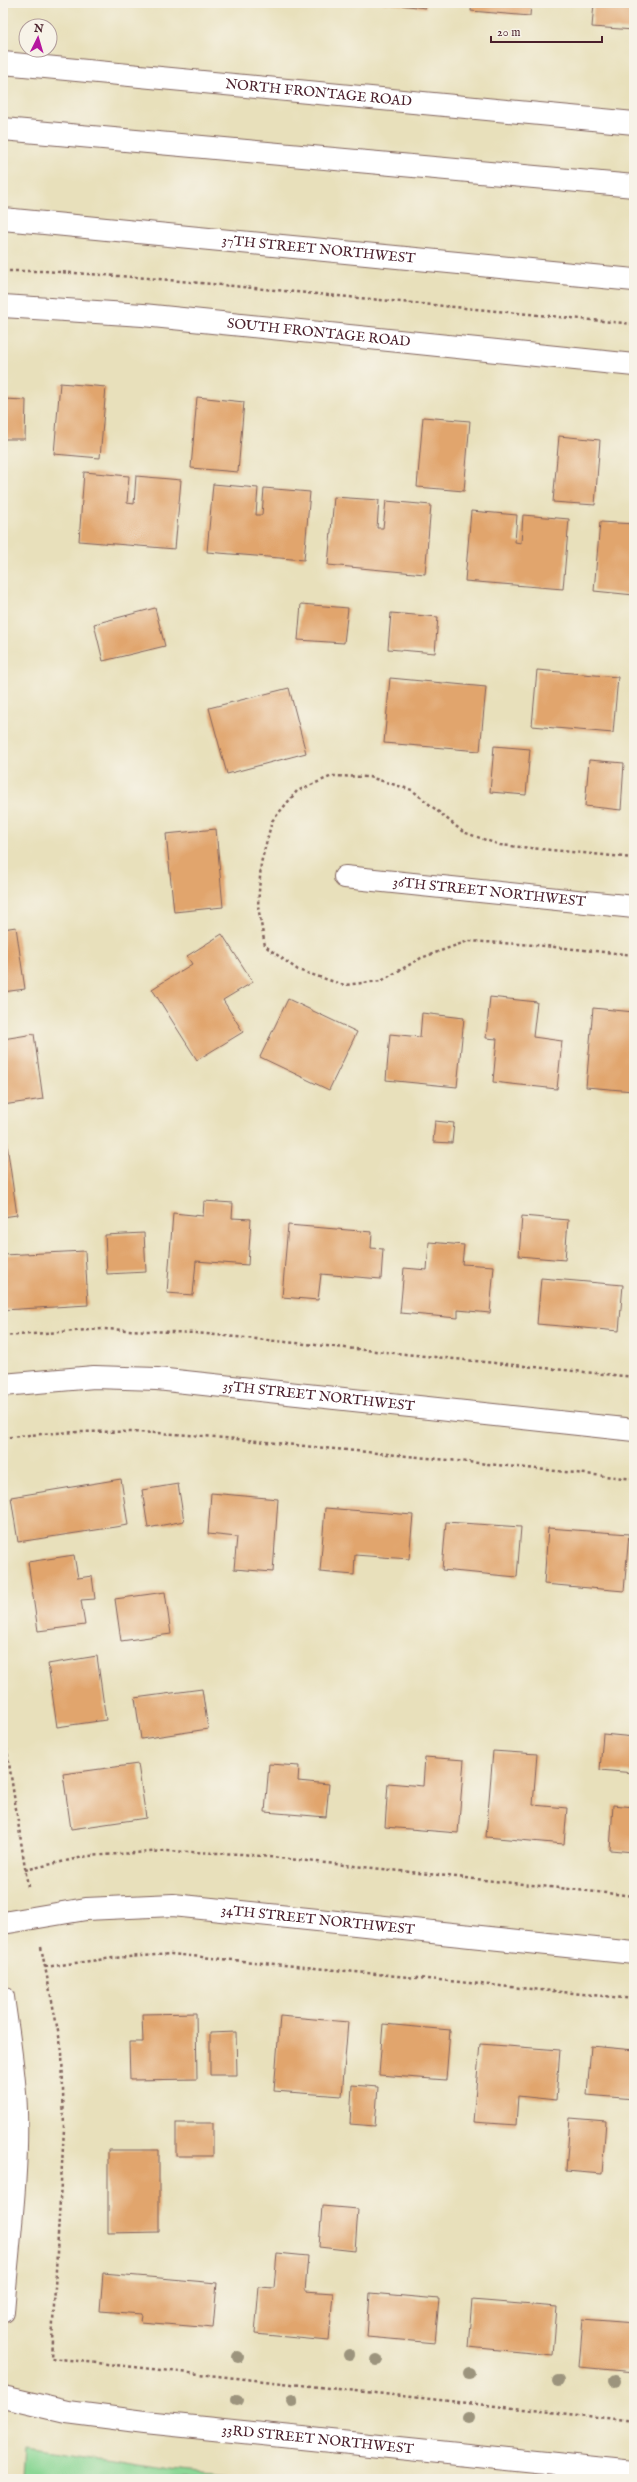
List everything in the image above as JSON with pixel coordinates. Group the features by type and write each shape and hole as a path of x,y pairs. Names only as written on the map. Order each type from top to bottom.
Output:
{"street":[{"name":"NORTH FRONTAGE ROAD","path":"3,64 634,123"},
{"path":"3,129 634,186"},
{"name":"37TH STREET NORTHWEST","path":"3,218 634,280"},
{"name":"SOUTH FRONTAGE ROAD","path":"3,306 142,315 634,365"},
{"name":"36TH STREET NORTHWEST","path":"345,876 634,907"},
{"name":"35TH STREET NORTHWEST","path":"3,1385 94,1377 157,1379 634,1430"},
{"name":"34TH STREET NORTHWEST","path":"3,1923 86,1909 173,1905 634,1953"},
{"path":"3,1996 13,2068 16,2151 3,2312"},
{"name":"33RD STREET NORTHWEST","path":"3,2398 67,2412 145,2422 634,2472"}],"path":[{"path":"3,271 44,271 148,278 634,324"},
{"path":"3,1336 103,1329 196,1333 634,1377"},
{"path":"3,1438 46,1432 113,1430 211,1436 634,1479"},
{"path":"3,1724 25,1870 88,1856 166,1852 242,1854 634,1896"},
{"path":"634,1999 171,1954 113,1958 45,1967 62,2051 64,2129 51,2358 634,2421"}],"green space":[{"path":"25,2448 172,2470 265,2479 23,2479"}],"building":[{"path":"381,3 426,3 426,8"},
{"path":"472,3 531,3 530,16 471,11"},
{"path":"594,3 634,3 634,30 592,27"},
{"path":"60,383 106,387 100,458 54,454"},
{"path":"197,397 244,402 238,472 191,468"},
{"path":"3,399 26,400 25,439 3,439"},
{"path":"423,417 470,421 464,491 417,487"},
{"path":"559,436 600,440 595,505 553,502"},
{"path":"84,472 129,476 127,503 134,504 136,476 181,480 175,549 79,541"},
{"path":"213,484 258,488 256,515 262,515 264,488 310,492 304,560 207,552"},
{"path":"334,497 379,500 377,528 383,528 386,501 431,505 425,574 328,565"},
{"path":"471,511 517,515 515,542 521,543 523,515 569,519 563,589 465,581"},
{"path":"600,522 634,524 634,595 594,591"},
{"path":"301,604 348,608 344,643 298,640"},
{"path":"155,608 165,646 103,661 94,624"},
{"path":"391,613 438,617 435,653 388,649"},
{"path":"537,670 618,677 613,733 532,726"},
{"path":"390,678 486,687 480,751 384,743"},
{"path":"289,688 306,753 227,774 209,708"},
{"path":"494,746 530,749 526,795 490,792"},
{"path":"589,760 624,763 621,810 585,806"},
{"path":"216,829 223,907 174,912 166,834"},
{"path":"16,927 25,989 3,992 3,929"},
{"path":"222,934 253,982 223,1000 243,1032 197,1060 152,989 192,964 187,956"},
{"path":"490,997 537,1002 533,1037 562,1041 557,1089 493,1082 497,1039 486,1038"},
{"path":"288,999 357,1032 329,1090 260,1057"},
{"path":"593,1008 634,1012 633,1091 586,1087"},
{"path":"422,1013 464,1018 457,1087 386,1080 390,1034 420,1037"},
{"path":"34,1034 43,1099 3,1105 3,1039"},
{"path":"435,1121 454,1123 452,1143 433,1142"},
{"path":"7,1145 17,1215 3,1217 3,1146"},
{"path":"204,1201 233,1203 232,1218 251,1219 248,1265 196,1261 193,1295 167,1293 173,1213 203,1216"},
{"path":"522,1216 568,1220 565,1260 519,1256"},
{"path":"288,1225 372,1232 371,1248 383,1249 381,1279 321,1274 318,1300 282,1297"},
{"path":"144,1233 146,1272 107,1274 105,1235"},
{"path":"429,1242 464,1245 462,1264 494,1266 490,1313 458,1310 458,1318 400,1313 404,1268 427,1270"},
{"path":"85,1251 88,1305 3,1310 3,1255"},
{"path":"541,1278 623,1285 619,1331 537,1324"},
{"path":"121,1479 128,1525 18,1542 11,1497"},
{"path":"178,1484 184,1521 148,1528 142,1490"},
{"path":"211,1493 278,1499 273,1572 234,1569 237,1537 208,1534"},
{"path":"325,1508 413,1515 409,1559 355,1555 354,1575 320,1572"},
{"path":"446,1522 521,1527 517,1577 442,1570"},
{"path":"548,1528 629,1534 624,1591 544,1584"},
{"path":"74,1555 78,1578 92,1576 95,1599 81,1600 85,1625 38,1631 28,1562"},
{"path":"165,1592 171,1634 121,1641 115,1599"},
{"path":"97,1656 106,1720 57,1727 48,1664"},
{"path":"202,1689 208,1729 141,1739 135,1698"},
{"path":"603,1734 634,1737 634,1773 600,1770"},
{"path":"493,1751 537,1754 533,1805 567,1808 564,1844 486,1837"},
{"path":"425,1757 464,1760 458,1833 385,1827 388,1783 423,1786"},
{"path":"138,1764 146,1818 71,1829 63,1774"},
{"path":"269,1764 299,1766 298,1781 329,1784 326,1817 265,1812"},
{"path":"613,1805 634,1807 634,1852 610,1850"},
{"path":"196,2013 197,2079 130,2080 129,2042 143,2042 142,2014"},
{"path":"280,2016 348,2022 342,2096 274,2091"},
{"path":"383,2024 450,2030 446,2080 379,2075"},
{"path":"236,2032 237,2075 210,2075 210,2033"},
{"path":"480,2044 560,2050 556,2100 518,2096 516,2125 473,2122"},
{"path":"591,2046 634,2050 634,2099 587,2095"},
{"path":"352,2085 378,2087 375,2126 350,2124"},
{"path":"570,2118 606,2121 602,2174 566,2171"},
{"path":"176,2123 213,2123 213,2156 176,2156"},
{"path":"108,2150 159,2150 159,2232 108,2233"},
{"path":"322,2206 358,2209 355,2251 319,2247"},
{"path":"277,2253 308,2256 305,2291 333,2293 329,2341 255,2334 259,2287 274,2288"},
{"path":"103,2273 217,2283 213,2328 141,2322 142,2314 100,2311"},
{"path":"370,2293 439,2299 435,2343 367,2337"},
{"path":"472,2300 557,2307 553,2355 468,2347"},
{"path":"583,2319 634,2323 634,2372 579,2367"}]}
